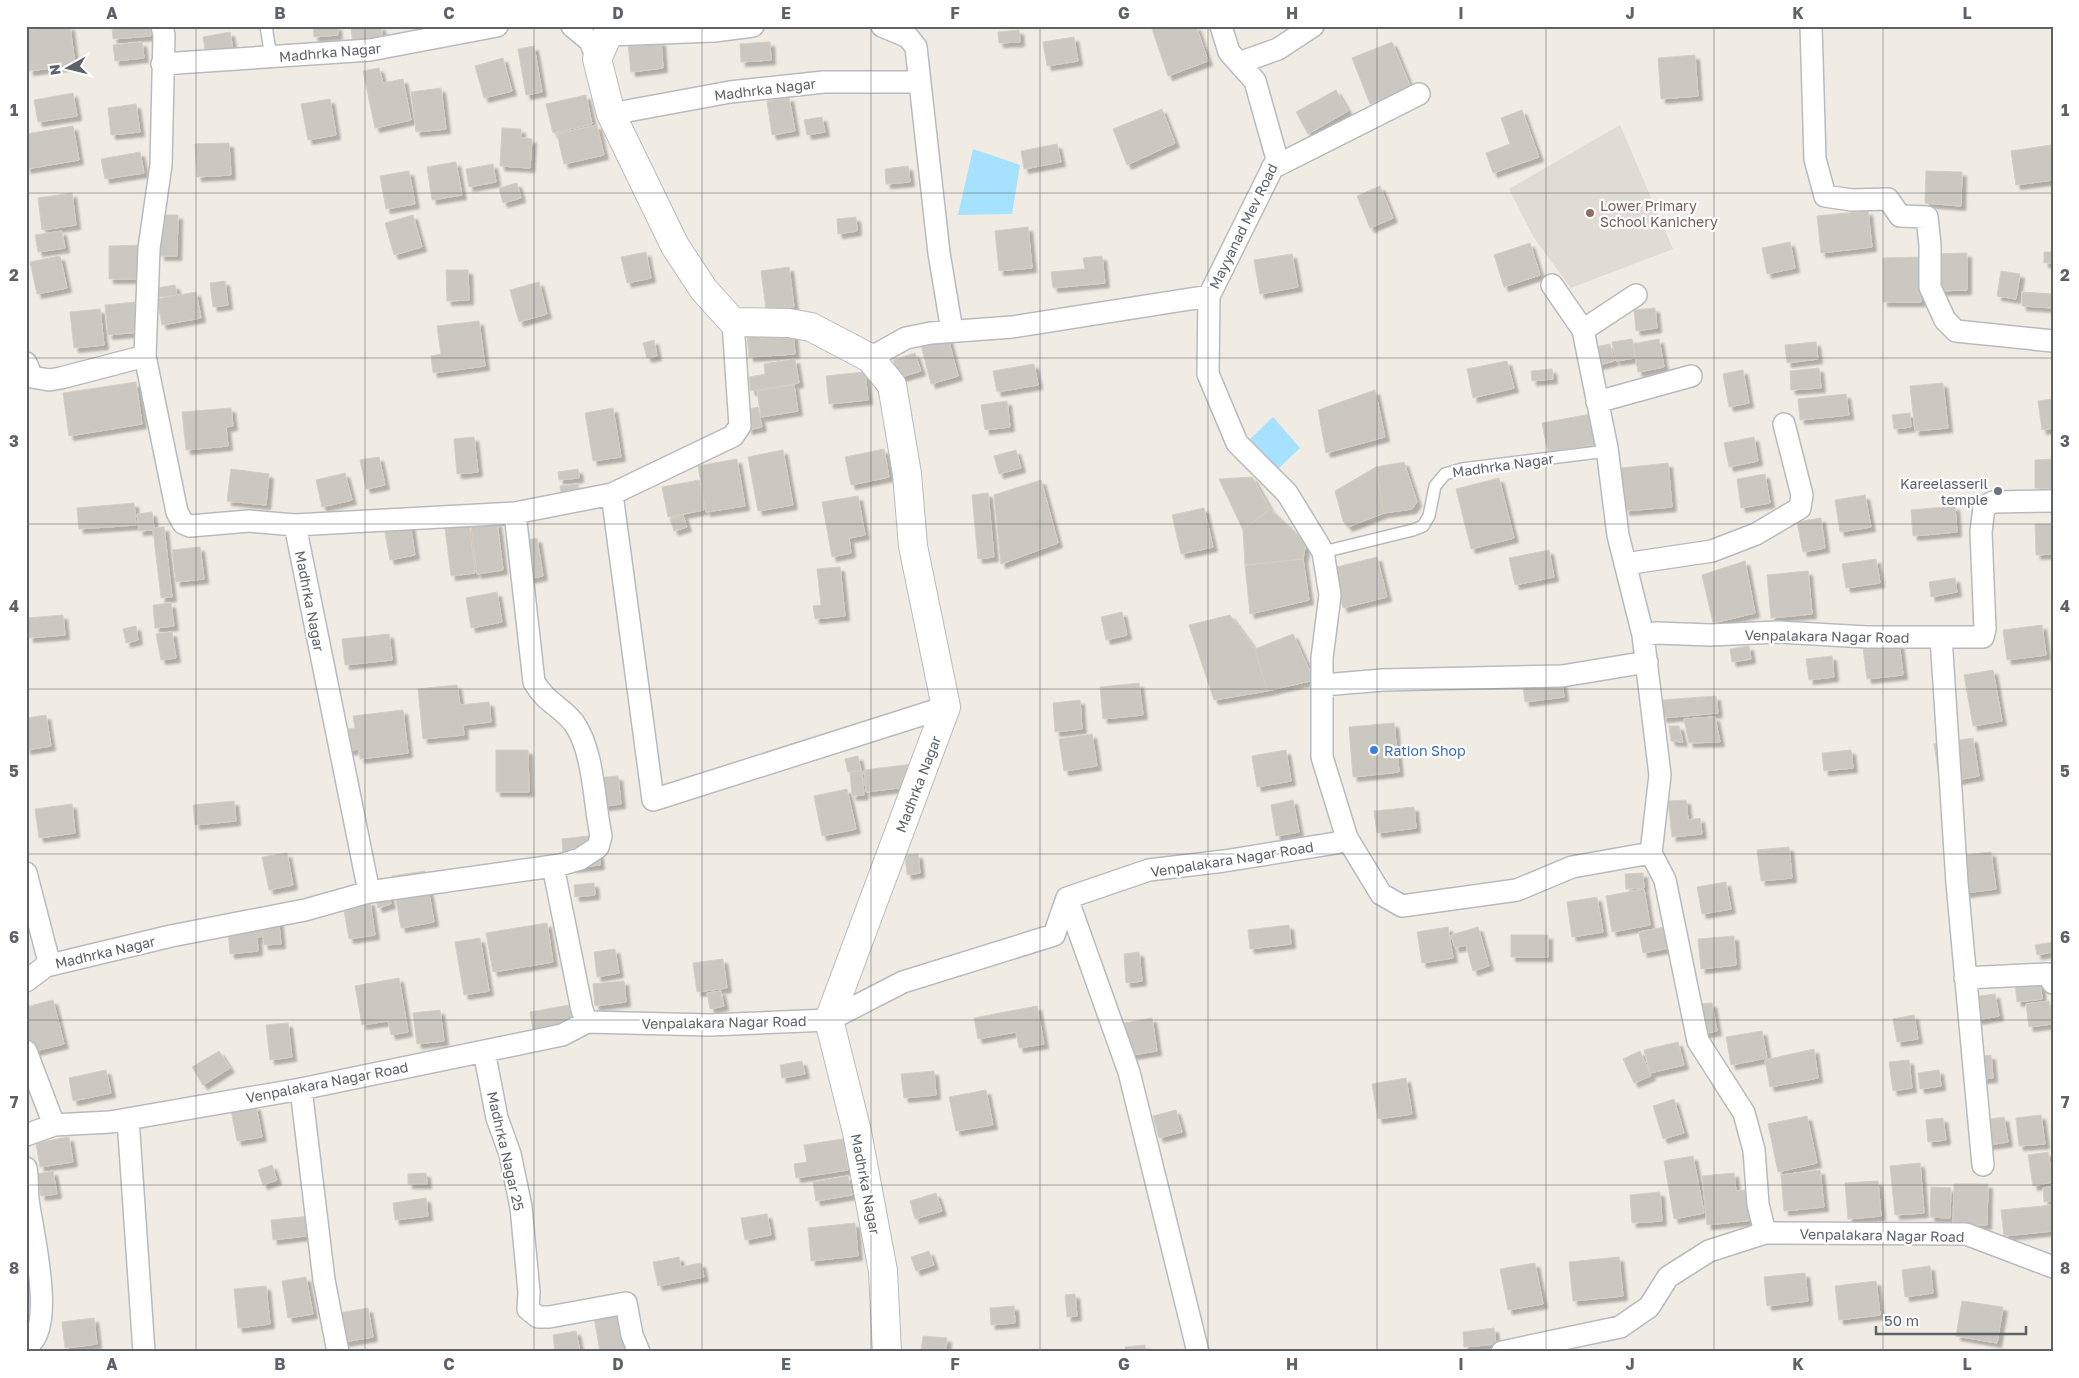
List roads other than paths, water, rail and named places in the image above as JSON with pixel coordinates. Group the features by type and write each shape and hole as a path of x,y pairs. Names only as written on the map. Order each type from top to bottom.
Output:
{"street":[{"path":"162,26 160,165 148,248 145,356 176,512 183,523 197,527 249,521 295,525 515,513 612,494 733,436 740,426 733,322 704,290 675,246 611,114 604,40"},
{"name":"Madhrka Nagar","path":"162,64 370,50 497,26"},
{"path":"572,26 590,41 753,26"},
{"path":"882,26 908,37 916,47 939,253 952,331"},
{"name":"Mayyanad Mev Road","path":"1222,26 1229,52 1255,81 1277,159 1209,296 1208,374 1237,443 1287,493 1323,552"},
{"path":"1239,63 1278,49 1313,26"},
{"path":"1811,26 1815,159 1825,196 1852,200 1888,199 1900,216 1927,217 1930,245 1930,286 1945,320 1956,331 2053,341"},
{"name":"Madhrka Nagar","path":"611,114 730,92 824,82 920,82"},
{"path":"1272,168 1419,94"},
{"path":"1552,285 1582,330 1607,449 1618,535 1644,635 1660,775 1651,853 1666,880 1698,1041 1744,1113 1754,1150 1758,1204 1765,1233"},
{"path":"870,358 906,338 952,331 1012,327 1209,296"},
{"path":"1582,330 1636,296"},
{"path":"612,494 653,800 946,708 913,546 907,474 892,385 870,358 811,327 789,323 733,322"},
{"path":"26,363 32,377 49,380 145,356"},
{"path":"1597,402 1690,376"},
{"path":"1625,564 1712,551 1756,534 1800,508 1802,495 1784,424"},
{"name":"Venpalakara Nagar Road","path":"1644,635 1656,633 1710,635 1778,632 1867,637 1983,637 1985,629 1981,532 1984,507 1993,502 2053,502"},
{"name":"Madhrka Nagar","path":"26,981 46,966 171,936 305,910 369,892 553,866 590,854 598,848 601,836 587,756 581,736 566,713 545,698 534,682 515,513"},
{"name":"Madhrka Nagar","path":"295,525 369,892"},
{"path":"1323,552 1330,595 1322,658 1322,757 1344,834 1381,894 1402,906 1517,890 1572,867 1651,853"},
{"path":"1941,637 1965,978 1982,1165"},
{"path":"1323,685 1383,680 1562,676 1647,662"},
{"name":"Madhrka Nagar","path":"887,1352 883,1271 857,1132 829,1020 946,708"},
{"name":"Venpalakara Nagar Road","path":"54,1124 84,1125 128,1119 301,1089 562,1035 587,1022 710,1025 829,1020 903,982 1054,934 1067,898 1149,870 1336,843 1344,834"},
{"path":"553,866 582,1010 587,1022"},
{"name":"Madhrka Nagar","path":"26,873 46,946 48,958 46,966"},
{"path":"1067,898 1129,1072 1198,1352"},
{"path":"1965,978 2051,977"},
{"path":"26,1051 54,1124 26,1135"},
{"name":"Madhrka Nagar 25","path":"484,1051 497,1118 510,1154 521,1207 529,1292 528,1309 538,1317 549,1317 626,1303 632,1335 639,1352"},
{"path":"301,1089 324,1280 338,1352"},
{"path":"128,1119 144,1352"},
{"path":"26,1168 28,1198 39,1267 41,1321 38,1336 26,1346"},
{"name":"Venpalakara Nagar Road","path":"1502,1352 1620,1327 1649,1306 1668,1277 1709,1251 1765,1233 1966,1234 2053,1267"}],"lane":[{"path":"266,26 271,57"},
{"name":"Madhrka Nagar","path":"1323,552 1423,526 1429,516 1435,486 1445,474 1462,468 1607,449"}],"water":[{"path":"973,149 1020,165 1012,214 958,215"},
{"path":"1273,417 1300,448 1278,469 1250,439"}],"place":[{"name":"Lower Primary School Kanichery","path":"1590,213"},
{"name":"Kareelasseril temple","path":"1998,491"},
{"name":"Ration Shop","path":"1374,750"}]}
